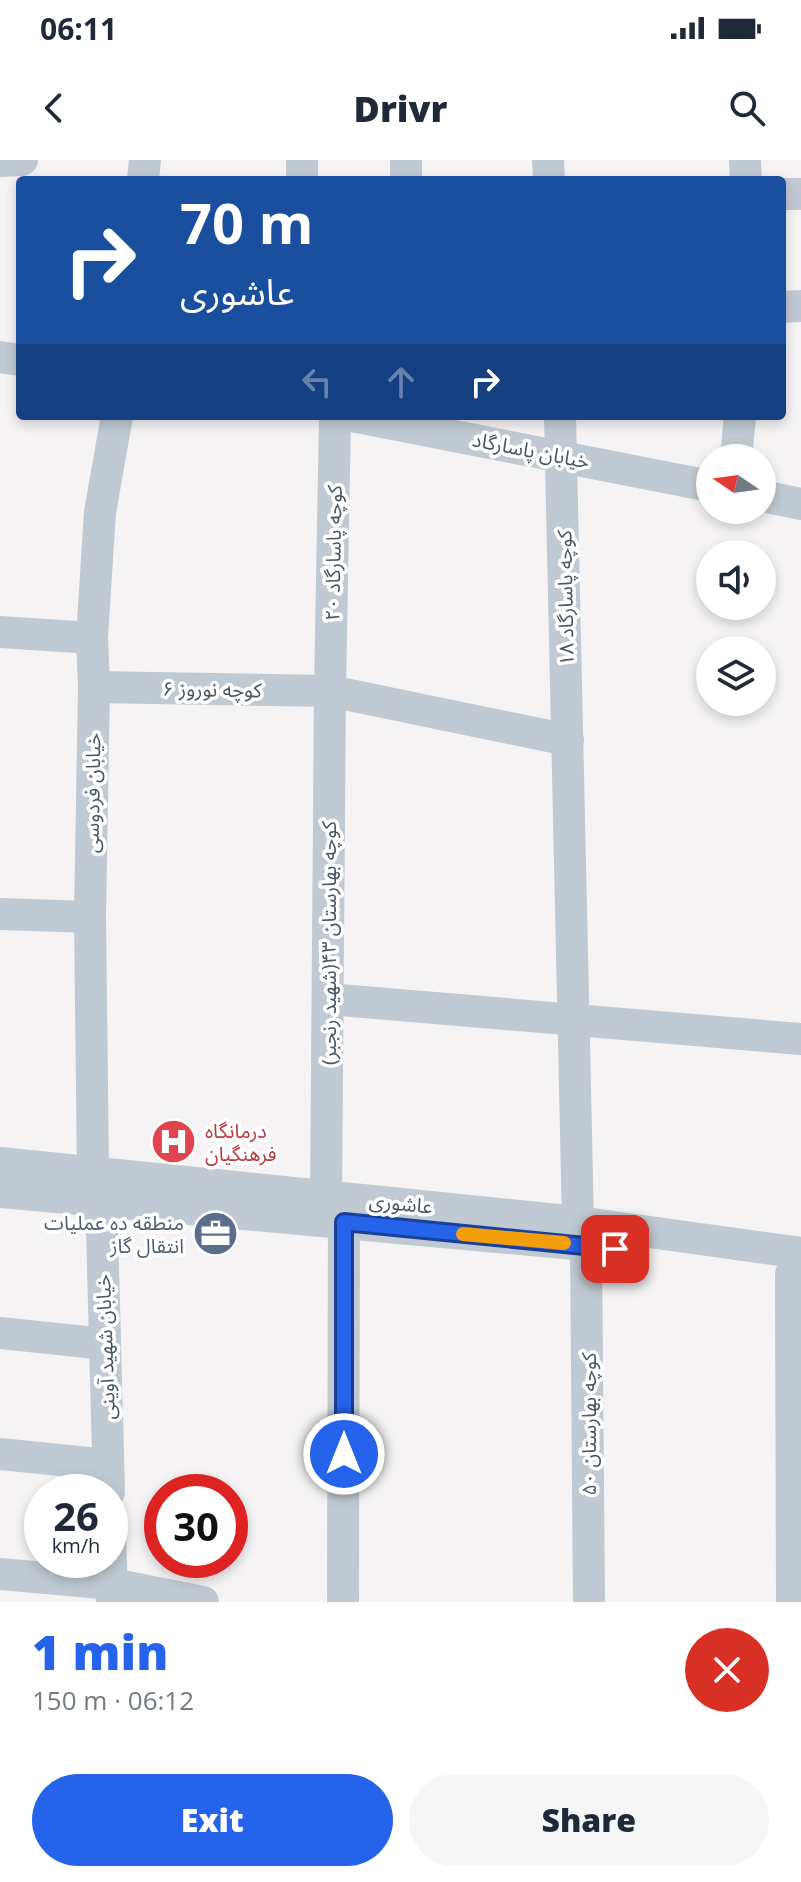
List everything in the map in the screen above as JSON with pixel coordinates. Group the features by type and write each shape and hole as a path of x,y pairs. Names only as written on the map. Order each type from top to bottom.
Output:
{"street":[{"path":"0,161 22,160"},
{"name":"خیابان فردوسی","path":"96,1187 90,917 92,638 100,512 116,420"},
{"name":"کوچه پاسارگاد ۲۰","path":"330,691 335,420"},
{"name":"خیابان پاسارگاد","path":"395,420 427,423 696,483"},
{"name":"کوچه پاسارگاد ۱۸","path":"560,420 575,1020"},
{"path":"737,444 740,420"},
{"path":"776,499 801,504"},
{"path":"0,632 92,638"},
{"name":"کوچه نوروز ۶","path":"94,687 330,691 568,740"},
{"name":"کوچه بهارستان ۴۳(شهید رنجبر)","path":"326,1195 330,691"},
{"path":"0,914 90,917"},
{"path":"328,999 801,1039"},
{"name":"کوچه بهارستان ۵۰","path":"575,1020 589,1602"},
{"name":"عاشوری","path":"0,1163 96,1187 344,1222 582,1234"},
{"name":"عاشوری","path":"0,1192 96,1187 326,1195 798,1267"},
{"name":"خیابان شهید آوینی","path":"96,1187 102,1229 109,1474"},
{"path":"343,1602 344,1222"},
{"path":"792,1602 798,1267"},
{"path":"0,1333 105,1344"},
{"path":"0,1454 91,1474"},
{"path":"0,1574 112,1593 203,1602"}],"slow traffic":[{"path":"463,1234 564,1243"}],"place":[{"name":"درمانگاه فرهنگیان","path":"174,1142"},
{"name":"منطقه ده عملیات انتقال گاز","path":"215,1233"}],"route":[{"path":"344,1454 344,1222 615,1249"}]}
